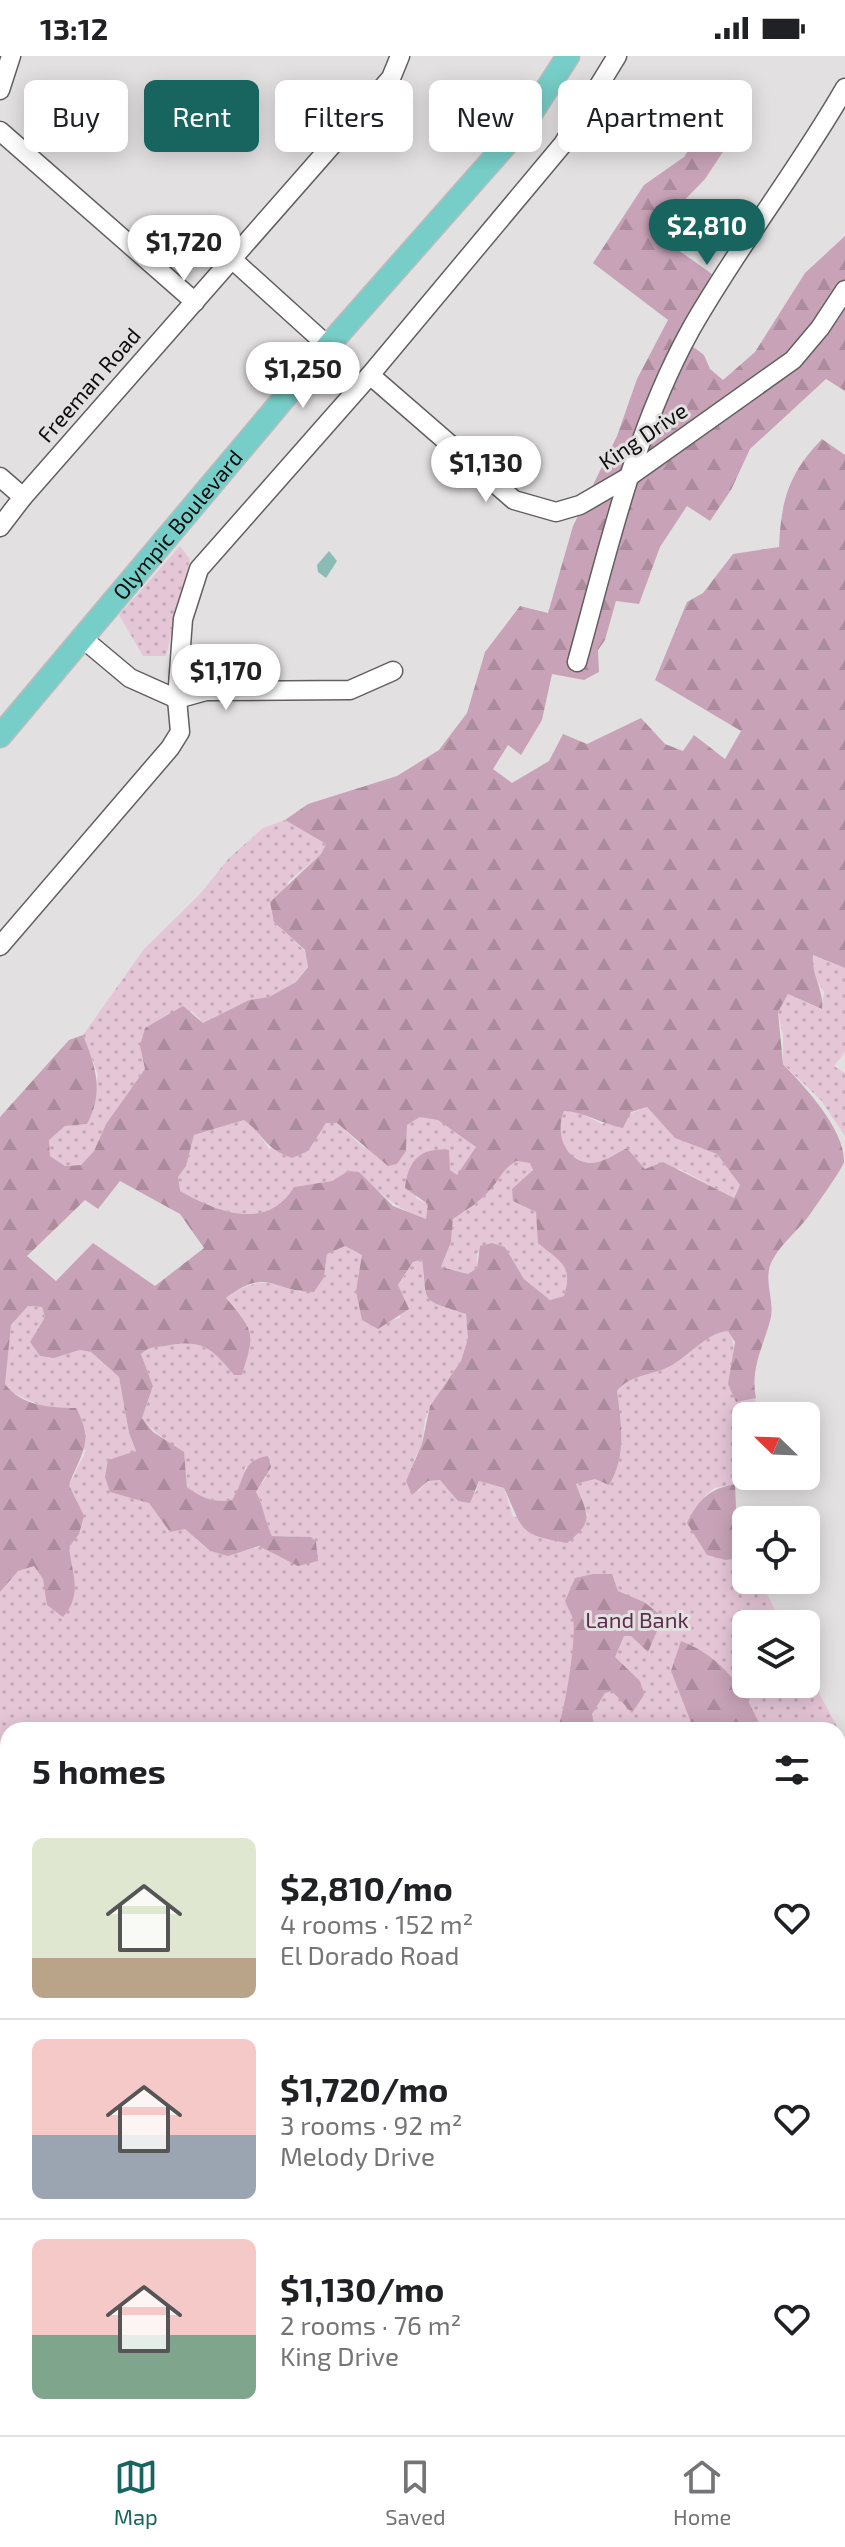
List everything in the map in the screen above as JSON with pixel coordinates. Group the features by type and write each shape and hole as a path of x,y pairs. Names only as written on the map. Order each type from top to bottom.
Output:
{"main road":[{"name":"Olympic Boulevard","path":"0,736 328,346 525,123 568,56"}],"street":[{"path":"0,90 11,56"},
{"name":"Freeman Road","path":"0,527 391,78 400,56"},
{"path":"0,946 170,748 180,732 177,699 183,619 199,569 370,375 563,144 617,56"},
{"path":"577,662 630,476 653,411 691,329 810,148 845,88"},
{"path":"0,131 195,302"},
{"path":"233,260 328,346"},
{"name":"King Drive","path":"370,375 514,500 531,508 556,512 580,505 630,476 793,360 820,328 845,290"},
{"path":"0,477 23,497"},
{"path":"81,637 130,678 177,699 206,691 350,690 393,671"}],"green space":[{"path":"687,152 723,152 705,179 667,218 657,235 712,274 680,337 704,355 710,369 723,380 755,352 805,273 845,236 845,391 826,379 750,449 731,490 710,521 687,506 660,547 639,604 616,601 605,640 598,650 599,672 584,680 552,674 542,720 521,755 508,745 493,769 512,783 549,761 563,734 587,744 641,718 665,744 683,751 694,735 725,759 741,731 655,680 687,602 703,593 733,554 779,547 789,488 811,451 822,439 845,455 845,968 813,955 822,1009 788,994 778,1012 783,1064 830,1122 838,1136 844,1162 811,1213 780,1248 769,1268 771,1313 756,1368 756,1398 736,1402 728,1384 735,1342 728,1331 706,1339 667,1368 623,1385 617,1391 621,1439 615,1474 609,1485 595,1479 576,1484 586,1516 582,1528 567,1543 538,1537 524,1528 504,1488 479,1481 470,1503 458,1501 440,1480 428,1481 412,1495 406,1481 422,1444 430,1406 461,1361 468,1338 466,1314 428,1298 422,1259 413,1262 398,1285 409,1309 378,1329 362,1320 356,1291 362,1255 345,1246 327,1254 324,1277 314,1292 261,1282 226,1298 243,1318 250,1333 242,1375 234,1375 220,1359 200,1345 154,1347 141,1354 153,1386 142,1418 153,1432 184,1452 187,1487 208,1499 232,1500 248,1466 268,1456 271,1467 256,1492 272,1536 311,1537 316,1542 318,1561 298,1566 259,1546 228,1556 210,1551 185,1529 170,1532 149,1503 110,1492 105,1477 108,1460 136,1451 129,1433 119,1377 91,1352 80,1350 54,1358 40,1356 30,1342 45,1317 42,1307 28,1306 11,1325 5,1384 28,1401 76,1408 85,1430 85,1439 69,1485 84,1516 79,1534 69,1547 74,1592 63,1617 47,1605 43,1579 34,1566 18,1571 0,1592 0,1117 69,1040 83,1035 96,1080 92,1112 87,1124 65,1126 49,1140 50,1156 65,1166 81,1165 94,1151 106,1124 145,1069 140,1046 145,1028 183,1006 203,1023 249,1000 269,997 296,982 308,967 305,950 274,922 270,902 321,854 326,844 285,820 308,804 397,776 439,750 467,713 485,652 520,606 548,613 573,526 617,436 637,379 668,320 593,263 644,185","holes":["647,1107 675,1138 717,1154 740,1185 734,1198 663,1162 645,1169 627,1148 592,1163 568,1152 561,1128 564,1111 623,1128 631,1112","420,1117 438,1120 476,1147 457,1175 450,1170 449,1150 430,1151 413,1163 405,1188 428,1204 426,1219 393,1206 359,1172 348,1171 332,1181 294,1187 283,1201 270,1210 256,1214 225,1211 180,1191 178,1177 186,1166 194,1135 244,1120 269,1145 292,1158 308,1151 326,1123 337,1123 388,1166 397,1164 406,1151 407,1125","516,1161 530,1163 533,1170 512,1189 513,1201 536,1212 538,1243 566,1270 564,1296 550,1300 524,1279 505,1247 492,1243 480,1246 477,1268 468,1274 441,1267 451,1242 453,1219 482,1198","120,1181 180,1214 204,1248 155,1286 93,1243 56,1281 27,1256 85,1200 98,1209"]},
{"path":"180,546 190,559 166,656 143,656 119,615"},
{"path":"285,820 326,844 321,854 289,881 274,922 305,951 308,966 296,982 269,997 249,1000 203,1023 192,1011 141,1046 145,1069 106,1124 94,1151 81,1165 65,1166 50,1156 49,1139 65,1126 87,1124 98,1075 83,1035 144,949 200,894 229,858 263,828"},
{"path":"812,955 845,968 845,1052 834,1066 845,1073 845,1136 820,1099 783,1064 783,1035 778,1012 788,994 821,1009 824,992 811,971"},
{"path":"647,1107 675,1137 717,1154 740,1185 733,1198 680,1169 645,1169 627,1148 592,1163 568,1152 561,1128 564,1111 578,1112 602,1124"},
{"path":"420,1117 438,1119 477,1147 457,1176 450,1170 448,1150 415,1198 429,1204 426,1219 404,1210 348,1171 332,1181 295,1187 284,1201 256,1214 225,1211 179,1191 178,1177 186,1166 194,1135 244,1120 255,1128 269,1149 319,1132 326,1123 337,1123 363,1147 406,1151 407,1125"},
{"path":"516,1161 531,1163 533,1169 524,1182 524,1205 536,1212 570,1279 564,1296 550,1300 524,1279 505,1247 492,1243 477,1253 477,1268 468,1274 441,1267 451,1242 453,1219 482,1198"},
{"name":"Land Bank","path":"345,1246 363,1255 386,1321 400,1318 403,1298 398,1286 413,1262 423,1258 424,1284 429,1298 466,1314 468,1338 461,1361 430,1406 425,1420 422,1444 414,1460 418,1492 428,1481 440,1480 458,1500 476,1492 479,1481 504,1488 513,1517 588,1516 576,1484 595,1479 617,1391 629,1381 674,1364 707,1339 729,1330 733,1348 730,1380 736,1401 756,1398 755,1402 732,1402 732,1485 714,1488 704,1497 729,1559 732,1559 732,1594 767,1594 775,1610 732,1610 732,1698 820,1698 820,1695 835,1722 0,1722 0,1577 51,1556 75,1536 80,1523 79,1506 69,1485 86,1451 46,1408 11,1392 4,1384 11,1325 28,1306 42,1307 45,1317 30,1342 54,1358 80,1350 91,1352 119,1377 129,1433 136,1451 120,1458 170,1532 185,1529 209,1550 227,1553 297,1536 272,1536 256,1492 267,1476 245,1467 243,1484 232,1500 208,1499 187,1487 184,1462 179,1453 142,1418 153,1386 141,1354 154,1347 200,1345 220,1359 234,1375 242,1375 249,1333 242,1318 225,1299 244,1287 261,1283 300,1292 324,1277 327,1254"},
{"path":"732,1485 732,1490 735,1490 736,1506 732,1506 732,1559 707,1555 687,1523 706,1496"},
{"name":"Land Bank","path":"612,1574 618,1591 644,1602 663,1617 648,1652 631,1636 624,1636 615,1657 640,1681 644,1695 632,1713 612,1691 605,1693 592,1714 594,1722 560,1722 567,1692 574,1628 565,1601 575,1578"},
{"path":"681,1641 709,1656 731,1676 732,1698 746,1698 758,1722 691,1722 671,1671"}],"water":[{"path":"329,551 337,561 326,578 318,572 317,565"}]}
